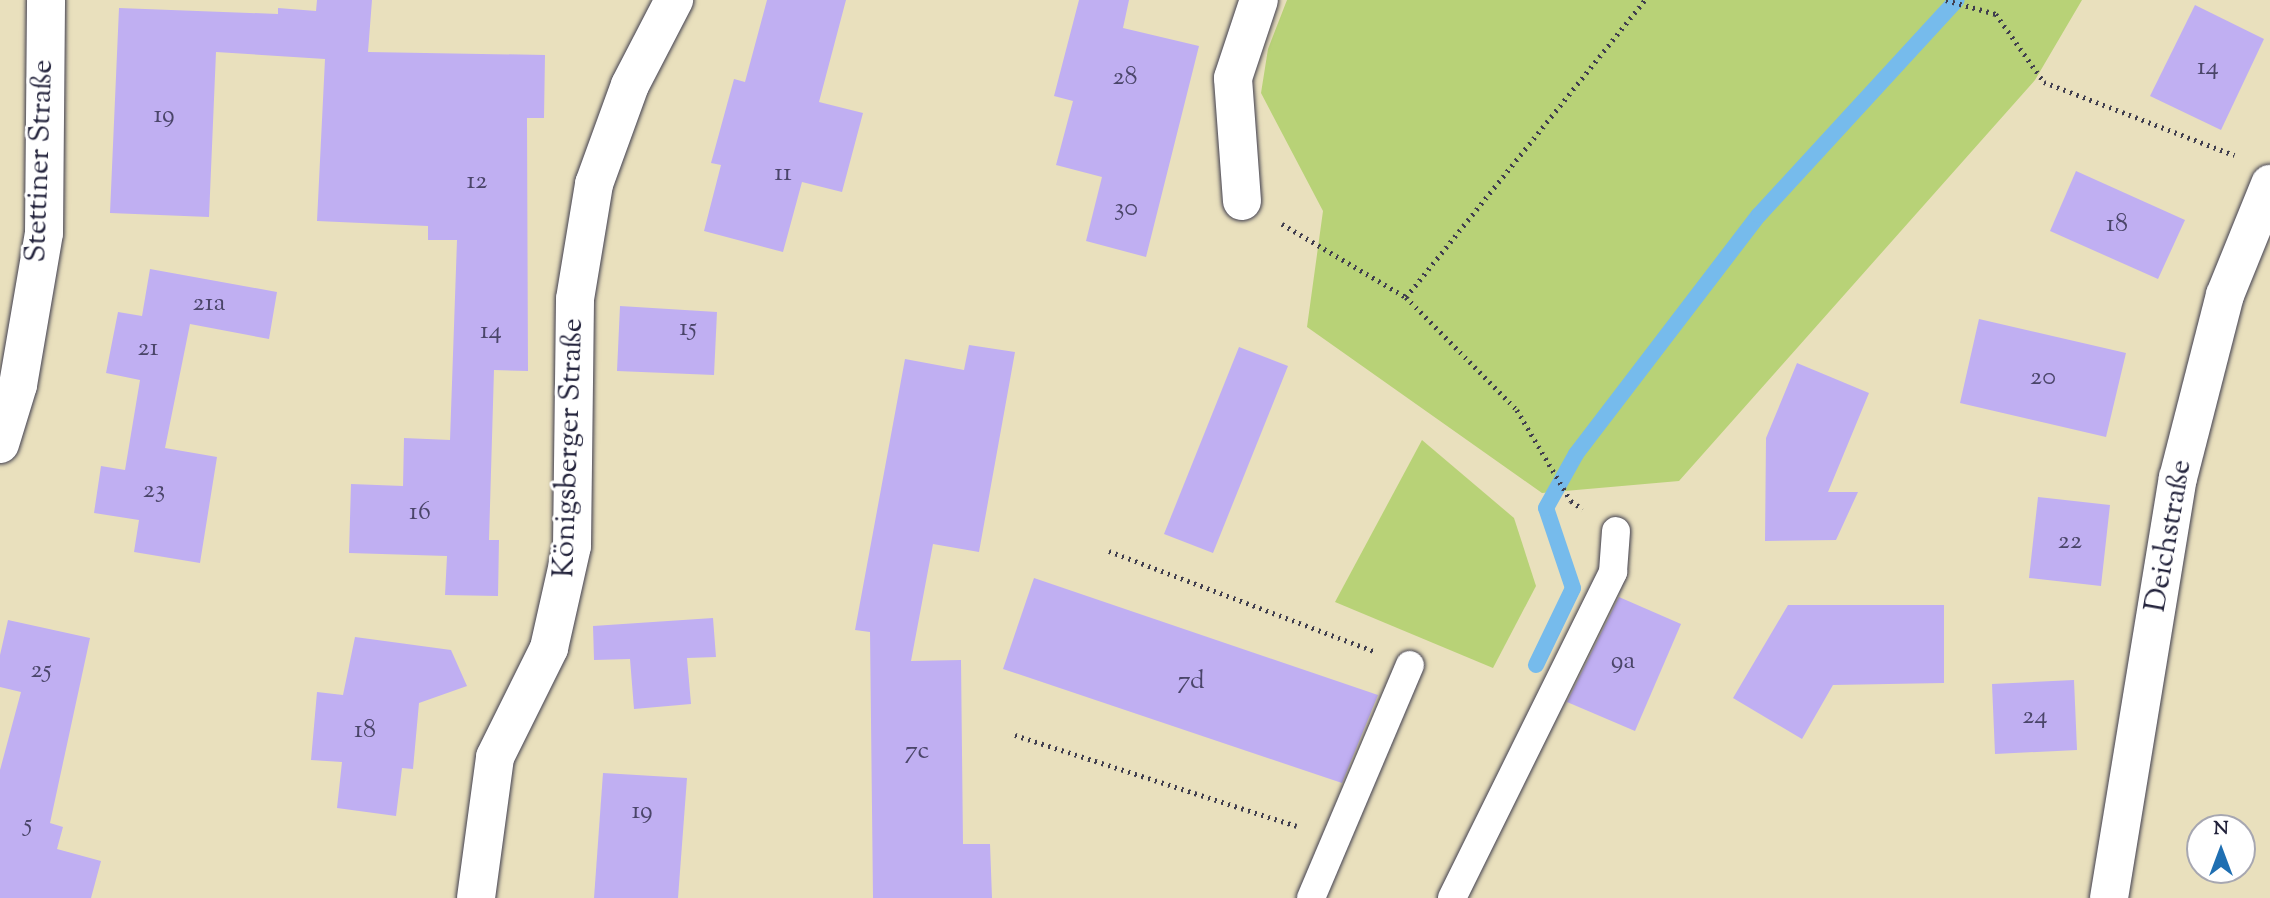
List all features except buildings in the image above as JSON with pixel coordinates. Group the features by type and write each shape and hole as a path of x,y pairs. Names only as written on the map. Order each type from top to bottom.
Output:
{"street":[{"name":"Stettiner Straße","path":"0,444 18,385 44,233 46,0"},
{"name":"Königsberger Straße","path":"476,898 495,757 549,649 572,546 575,299 594,184 630,85 674,0"},
{"path":"1242,201 1233,78 1259,0"},
{"name":"Deichstraße","path":"2109,898 2178,478 2257,172"}],"lane":[{"path":"1452,898 1613,572 1616,531"},
{"path":"1311,898 1410,665"}],"path":[{"path":"1406,297 1645,0"},
{"path":"1946,0 1996,14 2043,82 2257,172"},
{"path":"1242,201 1406,297 1517,410 1545,461 1572,501"},
{"path":"1109,551 1410,665"},
{"path":"1015,735 1335,838"}],"green space":[{"path":"1287,0 2082,0 2035,80 1679,481 1542,493 1307,327 1323,211 1261,93 1268,49"},
{"path":"1422,440 1514,518 1536,586 1493,668 1335,602"}],"waterway":[{"path":"1536,665 1573,588 1546,508 1576,454 1759,215 1957,0"}]}
